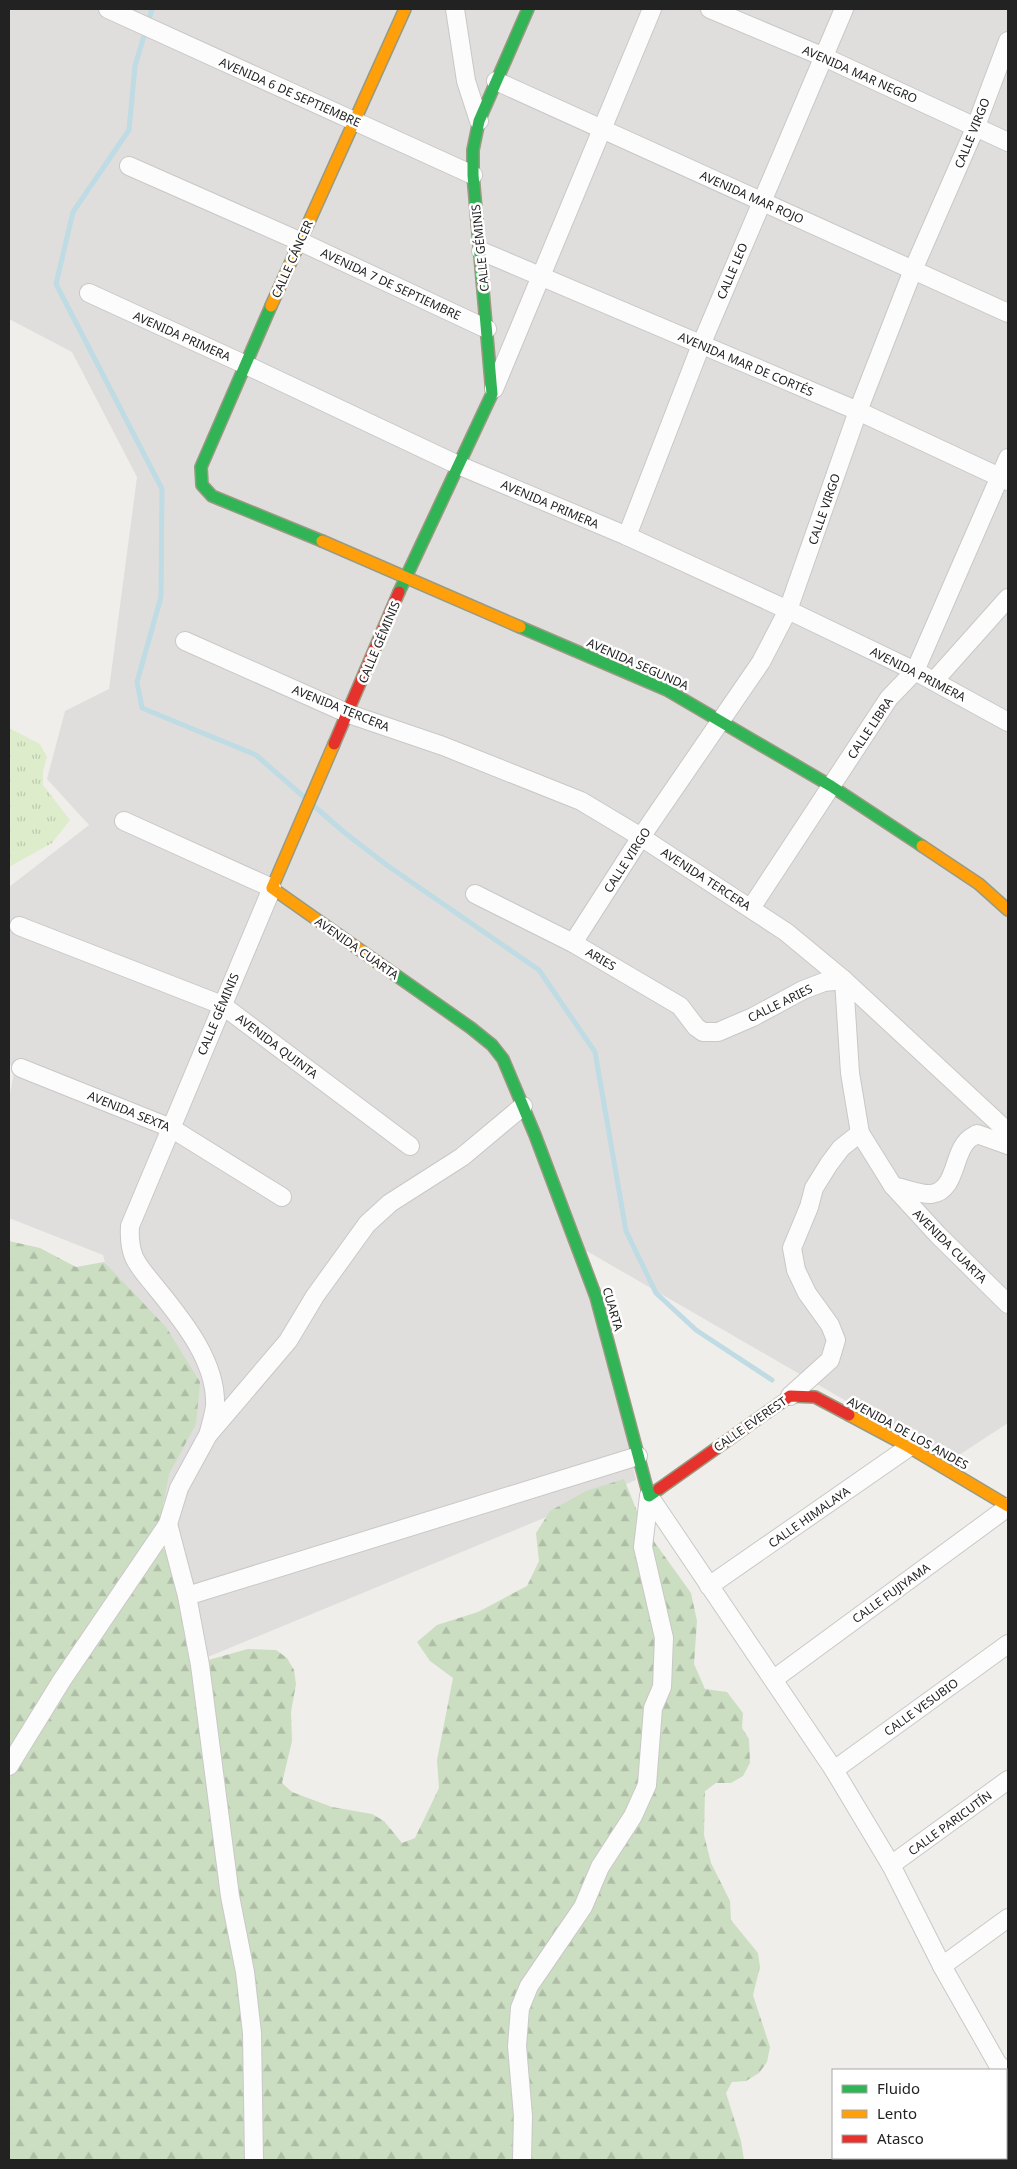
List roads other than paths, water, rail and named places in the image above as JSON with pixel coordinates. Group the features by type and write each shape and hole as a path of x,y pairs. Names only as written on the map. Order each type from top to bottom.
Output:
{"street":[{"name":"CALLE CÁNCER","path":"226,502 207,493 202,485 201,467 299,241 405,9"},
{"path":"455,9 466,81 479,121"},
{"name":"CALLE GÉMINIS","path":"208,1435 215,1407 214,1385 203,1356 185,1327 134,1261 129,1242 130,1226 222,1005 349,714 406,576 492,394 488,329 473,175 473,150 479,121 528,9"},
{"path":"492,394 652,9"},
{"name":"AVENIDA MAR NEGRO","path":"710,9 824,57 1008,142"},
{"name":"CALLE LEO","path":"627,536 701,344 844,9"},
{"name":"AVENIDA 6 DE SEPTIEMBRE","path":"115,12 473,175"},
{"name":"CALLE VIRGO","path":"574,943 641,837 761,662 788,610 858,411 913,270 976,126 1008,41"},
{"name":"AVENIDA MAR ROJO","path":"496,81 1008,313"},
{"name":"AVENIDA 7 DE SEPTIEMBRE","path":"129,166 299,241 488,329"},
{"name":"AVENIDA MAR DE CORTÉS","path":"481,251 858,411 1004,479"},
{"name":"AVENIDA PRIMERA","path":"89,293 458,465 627,536 788,610 915,671 1008,722"},
{"name":"CALLE LIBRA","path":"751,908 889,698 915,671 1004,479 1008,458"},
{"name":"AVENIDA SEGUNDA","path":"226,502 406,576 601,663 667,690 831,786 979,884 1008,910"},
{"path":"934,681 1008,598"},
{"name":"AVENIDA TERCERA","path":"185,641 349,714 443,746 581,801 641,837 786,932 844,980 1008,1132"},
{"name":"AVENIDA CUARTA","path":"124,821 272,888 429,998 492,1045 503,1059 536,1135"},
{"name":"ARIES","path":"475,894 574,943 680,1006 696,1027 703,1032 718,1032"},
{"name":"AVENIDA QUINTA","path":"19,926 222,1005 410,1146"},
{"path":"844,980 850,1074 860,1133"},
{"name":"CALLE ARIES","path":"718,1032 753,1017 803,990 824,982 844,980"},
{"name":"AVENIDA SEXTA","path":"21,1068 171,1128 282,1197"},
{"path":"9,1766 62,1680 168,1524 179,1488 208,1435 288,1341 316,1296 367,1224 390,1203 462,1157 523,1106"},
{"name":"AVENIDA CUARTA","path":"860,1133 892,1186 938,1235 1008,1304"},
{"name":"CALLE EVEREST","path":"649,1496 790,1396 830,1360 836,1340 830,1325 808,1293 796,1270 792,1248 809,1207 814,1188 841,1148 860,1133"},
{"path":"892,1186 931,1194 941,1190 952,1175 959,1154 966,1141 976,1134 1008,1145"},
{"name":"CUARTA","path":"536,1135 596,1297 649,1496"},
{"name":"AVENIDA DE LOS ANDES","path":"790,1396 815,1397 909,1447 1008,1507"},
{"name":"CALLE HIMALAYA","path":"710,1586 909,1447"},
{"path":"187,1596 638,1456"},
{"path":"649,1496 834,1770 891,1866 942,1966 1005,2067"},
{"path":"522,2160 523,2116 517,2046 520,2008 529,1986 583,1908 600,1867 634,1816 647,1785 653,1708 662,1687 664,1638 643,1547 649,1496"},
{"name":"CALLE FUJIYAMA","path":"774,1679 1008,1507"},
{"path":"168,1524 187,1596 200,1665 230,1896 245,1972 252,2033 254,2160"},
{"name":"CALLE VESUBIO","path":"834,1770 1008,1644"},
{"name":"CALLE PARICUTÍN","path":"891,1866 1008,1780"},
{"path":"942,1966 1008,1918"}],"waterway":[{"path":"152,9 135,66 129,130 73,212 56,284 162,489 161,597 137,682 142,708 256,755 304,797"},
{"path":"314,806 388,866 539,970 595,1052 626,1231 656,1293 696,1330 772,1380"}]}
